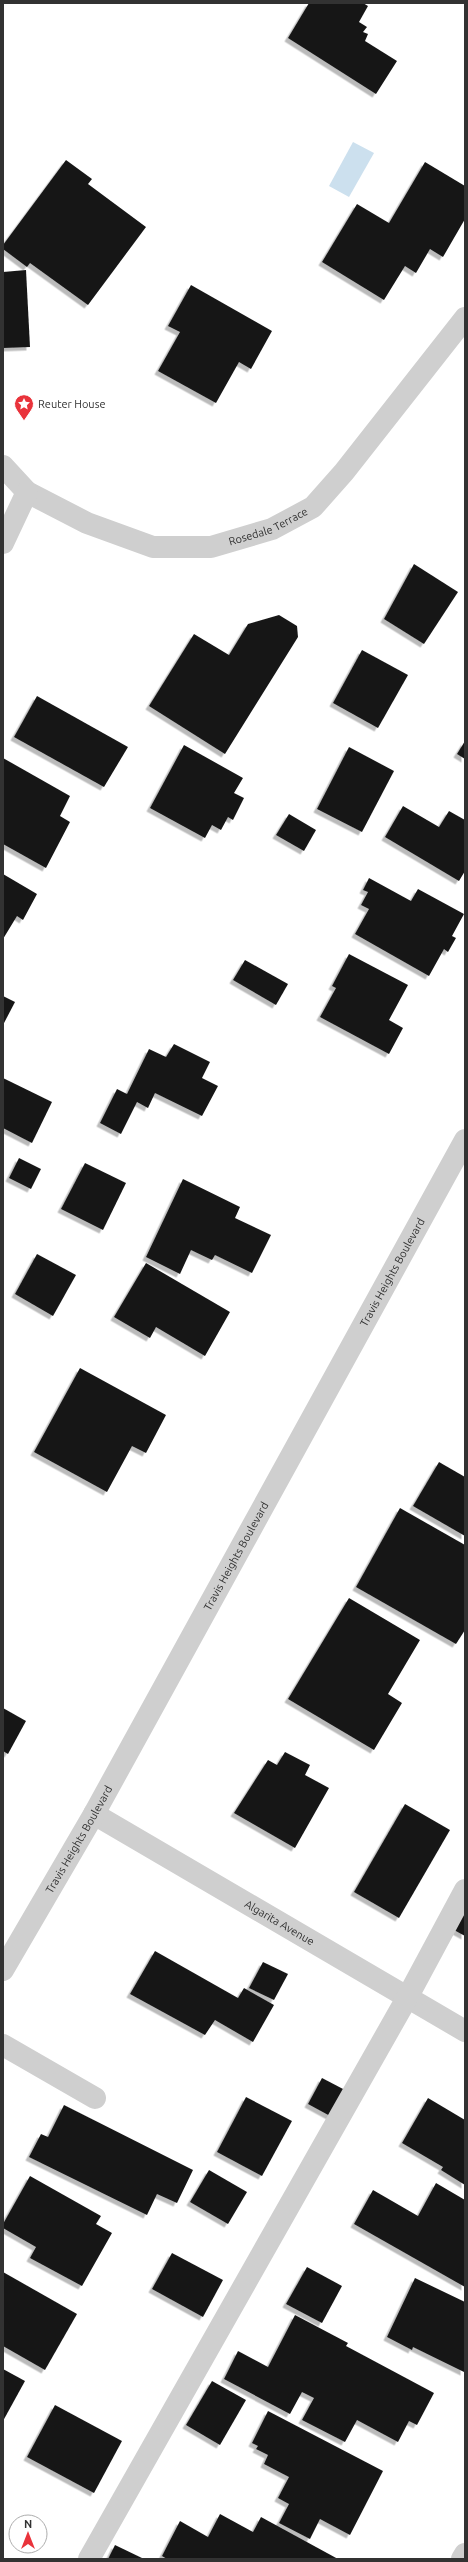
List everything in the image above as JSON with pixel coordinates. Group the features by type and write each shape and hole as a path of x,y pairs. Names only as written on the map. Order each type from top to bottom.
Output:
{"street":[{"name":"Rosedale Terrace","path":"3,466 27,492 87,523 153,547 211,547 272,529 313,507 344,472 465,318"},
{"path":"3,543 27,492"},
{"name":"Travis Heights Boulevard","path":"3,1970 94,1814 465,1140"},
{"name":"Algarita Avenue","path":"94,1814 465,2031"},
{"path":"89,2559 407,1998 465,1890"},
{"path":"3,2045 95,2098"},
{"path":"462,2559 465,2554"}],"water":[{"path":"353,142 374,153 349,197 329,186"}],"building":[{"path":"309,3 363,3 368,6 359,22 367,27 363,32 368,34 365,41 397,61 376,94 288,38"},
{"path":"66,160 92,179 88,184 146,227 88,305 30,263 27,267 3,249 3,245"},
{"path":"425,162 465,186 465,219 443,257 430,249 416,273 405,266 384,300 322,262 357,204 389,223"},
{"path":"26,270 30,347 3,348 3,272"},
{"path":"191,285 272,331 251,369 239,362 216,403 158,371 180,332 168,326"},
{"path":"414,564 458,592 424,644 384,619"},
{"path":"279,615 297,626 298,637 225,754 149,706 194,634 229,655 248,624"},
{"path":"362,650 408,675 378,728 333,703"},
{"path":"37,696 128,747 104,787 14,737"},
{"path":"465,741 465,759 457,754"},
{"path":"184,745 243,778 234,793 244,798 233,820 228,817 221,830 212,825 205,838 150,808"},
{"path":"349,747 394,771 362,832 317,809"},
{"path":"3,758 70,796 60,816 70,822 46,868 3,844"},
{"path":"403,806 439,827 449,811 465,820 465,871 459,881 385,837"},
{"path":"289,814 316,830 304,851 276,835"},
{"path":"3,874 37,894 23,920 17,916 3,939"},
{"path":"369,878 411,901 418,889 464,914 452,936 456,938 448,952 444,949 429,976 355,934 369,909 361,905 368,892 363,890"},
{"path":"349,954 408,985 389,1020 403,1028 389,1054 320,1017 336,988 332,986"},
{"path":"245,960 288,984 276,1005 233,980"},
{"path":"3,996 15,1002 3,1025"},
{"path":"174,1044 210,1062 202,1078 218,1086 202,1116 155,1093 148,1108 137,1102 121,1134 100,1123 117,1089 127,1094 149,1049 166,1057"},
{"path":"3,1078 52,1102 32,1143 3,1128"},
{"path":"19,1158 41,1169 31,1189 9,1178"},
{"path":"85,1163 126,1183 103,1230 61,1209"},
{"path":"183,1179 240,1207 235,1218 271,1235 252,1273 215,1255 212,1260 191,1250 180,1274 146,1257"},
{"path":"37,1254 76,1275 53,1316 15,1294"},
{"path":"146,1263 230,1312 205,1356 156,1327 150,1338 114,1317"},
{"path":"80,1368 166,1415 146,1453 132,1446 107,1492 34,1452"},
{"path":"439,1462 465,1477 465,1536 413,1506"},
{"path":"400,1508 465,1545 465,1630 456,1644 356,1587"},
{"path":"349,1598 420,1640 388,1694 402,1703 374,1750 288,1699"},
{"path":"3,1708 26,1721 8,1754 3,1751"},
{"path":"285,1752 310,1765 305,1775 329,1788 295,1848 234,1813 268,1760 277,1765"},
{"path":"405,1804 450,1830 399,1918 354,1892"},
{"path":"465,1910 465,1936 454,1930"},
{"path":"155,1951 238,1998 244,1988 274,2005 253,2042 215,2020 205,2035 130,1994"},
{"path":"263,1962 288,1974 274,2000 249,1988"},
{"path":"322,2078 345,2090 332,2117 308,2104"},
{"path":"246,2097 292,2121 262,2176 217,2152"},
{"path":"428,2098 465,2120 465,2185 441,2170 443,2167 402,2143"},
{"path":"64,2105 193,2170 177,2203 157,2194 147,2215 29,2157 41,2134 48,2137"},
{"path":"209,2170 247,2192 228,2224 190,2202"},
{"path":"30,2176 101,2216 96,2224 112,2233 82,2286 30,2258 36,2247 3,2228 3,2224"},
{"path":"436,2183 465,2200 465,2287 354,2224 373,2190 418,2216"},
{"path":"172,2253 223,2280 203,2317 152,2289"},
{"path":"307,2267 342,2286 322,2323 286,2304"},
{"path":"3,2272 77,2314 45,2370 3,2346"},
{"path":"415,2278 465,2302 464,2372 413,2347 412,2350 387,2337"},
{"path":"295,2315 348,2343 346,2346 434,2393 417,2425 409,2421 398,2442 357,2420 345,2442 302,2420 314,2398 302,2392 290,2414 224,2379 238,2351 268,2367"},
{"path":"3,2369 25,2381 3,2421"},
{"path":"212,2381 246,2400 220,2445 186,2425"},
{"path":"55,2405 122,2441 94,2493 27,2457"},
{"path":"268,2411 383,2471 350,2535 320,2519 310,2539 279,2523 289,2504 278,2498 289,2477 264,2464 268,2455 256,2449 258,2446 252,2443"},
{"path":"220,2514 253,2532 261,2517 338,2559 167,2559 162,2556 180,2521 208,2537"},
{"path":"115,2545 144,2559 108,2559"}],"place":[{"name":"Reuter House","path":"24,421"}]}
